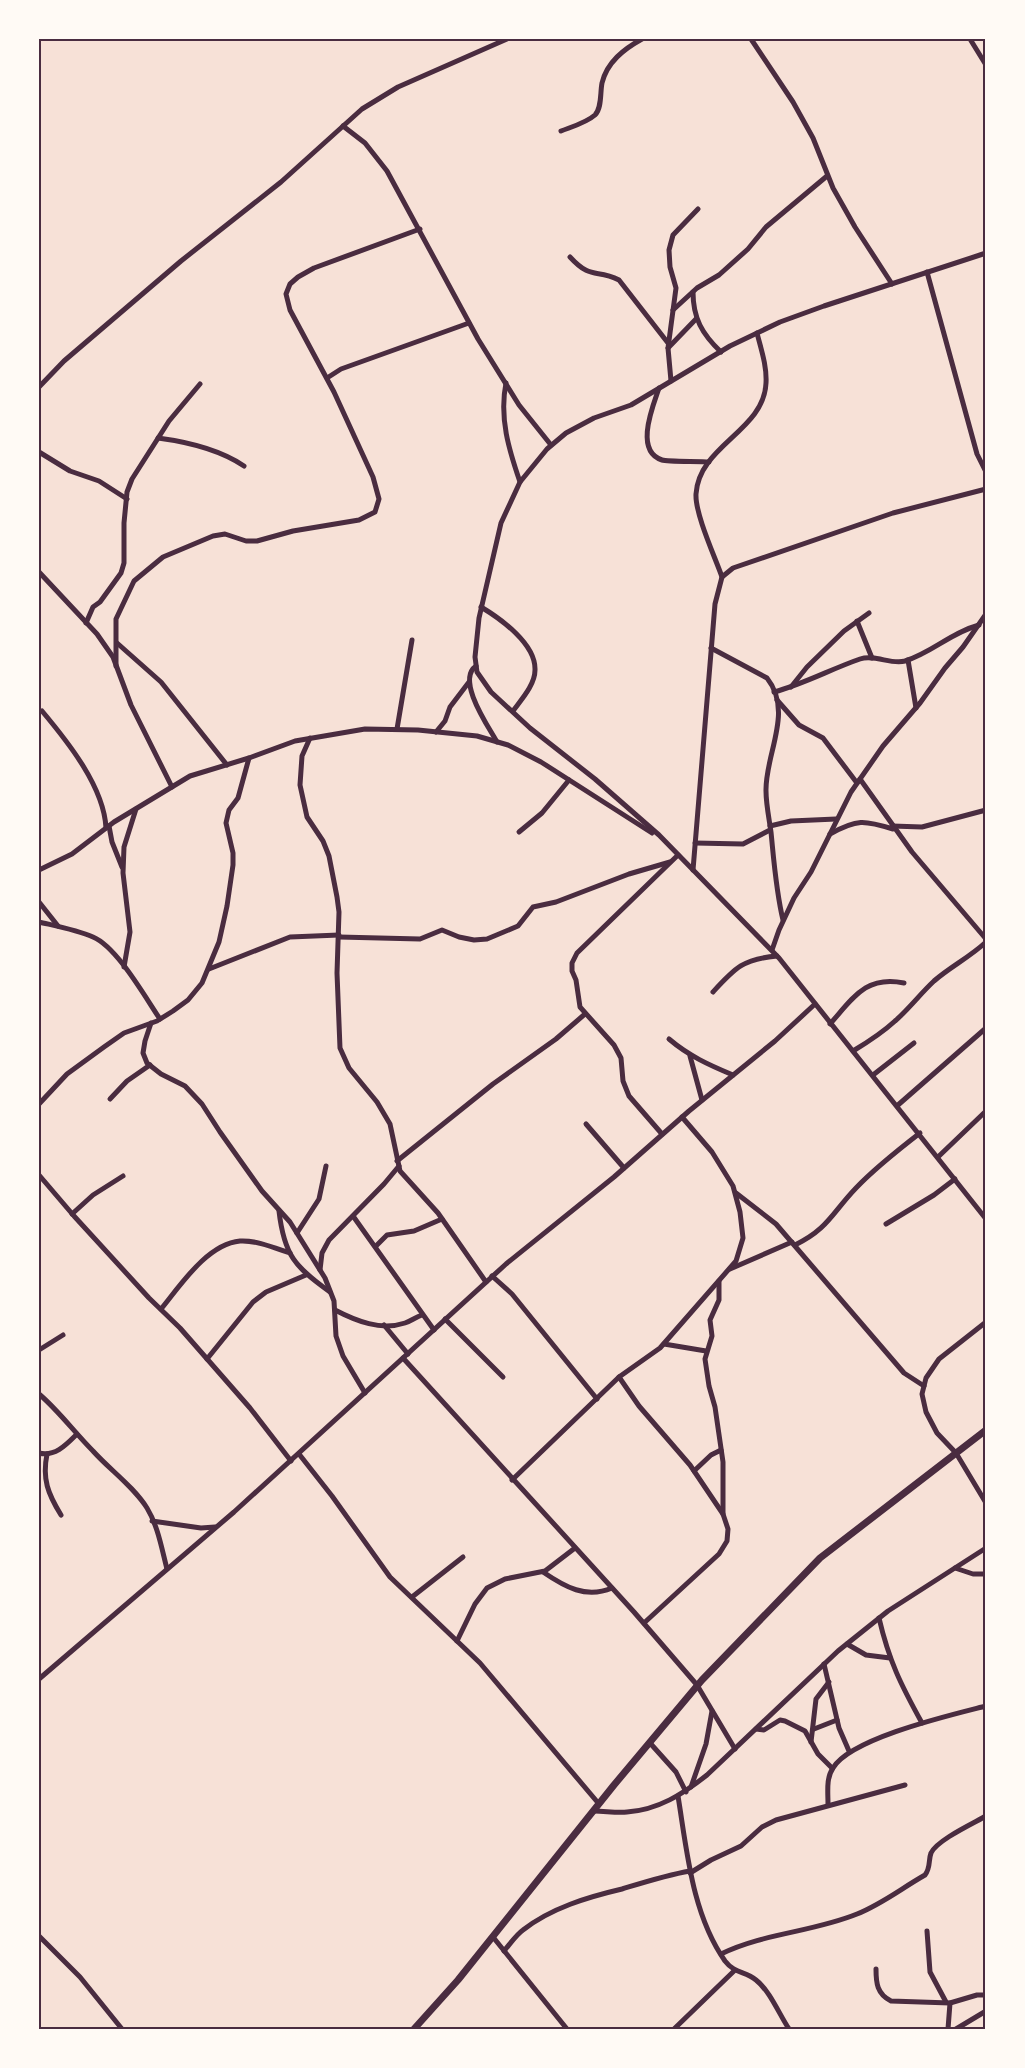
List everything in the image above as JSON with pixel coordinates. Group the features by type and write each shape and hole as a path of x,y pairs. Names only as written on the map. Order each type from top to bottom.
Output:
{"street":[{"path":"39,387 64,361 172,268 281,182 362,109 398,87 507,39"},
{"path":"561,131 595,115 599,107 606,69 626,48 642,39"},
{"path":"751,39 803,120 813,138 827,176 855,227 892,284"},
{"path":"970,39 986,65"},
{"path":"343,126 365,143 387,171 469,323 519,405 551,445"},
{"path":"673,310 693,292 719,275 748,249 766,227 827,176"},
{"path":"671,381 668,346 676,288 670,267 669,250 673,235 698,209"},
{"path":"116,666 116,619 134,581 163,557 213,536 225,534 246,541 257,541 293,531 359,520 375,512 380,499 373,477 327,378 290,310 286,294 290,284 314,268 420,229"},
{"path":"986,253 780,322 720,352 632,405 594,418 575,428 551,445 520,482 501,523 481,607 475,657 483,682 513,711 663,840 772,950 920,1133 986,1219"},
{"path":"570,256 586,272 612,276 619,280 668,346"},
{"path":"927,272 977,454 986,472"},
{"path":"693,292 696,319 706,336 720,352"},
{"path":"668,346 696,319"},
{"path":"327,378 340,369 469,323"},
{"path":"722,578 699,513 696,494 709,462 725,443 751,420 763,400 766,384 765,363 757,333"},
{"path":"506,383 503,412 508,444 520,482"},
{"path":"86,623 93,607 100,602 121,573 124,563 127,499 132,478 169,421 200,384"},
{"path":"658,388 646,436 654,455 662,460 709,462"},
{"path":"158,438 209,449 231,457 244,466"},
{"path":"39,452 70,471 99,481 127,499"},
{"path":"693,870 715,604 722,578 733,568 768,555 893,513 986,489"},
{"path":"39,572 97,634 113,657 131,705 172,787"},
{"path":"481,607 513,630 525,644 533,662 535,670 533,681 513,711"},
{"path":"791,687 807,667 857,621 869,613"},
{"path":"772,950 794,897 811,872 836,819 859,781 883,746 916,708 978,628 986,614"},
{"path":"857,621 872,658"},
{"path":"774,692 862,658 902,662 918,657 953,634 986,628"},
{"path":"397,729 412,640"},
{"path":"117,643 161,682 227,765"},
{"path":"711,648 767,678 772,684 778,721 765,789 778,900 784,920"},
{"path":"908,660 916,708"},
{"path":"476,666 468,676 469,682 477,706 498,742"},
{"path":"436,732 445,721 450,707 469,682"},
{"path":"776,699 799,725 823,738 986,941 970,956 932,983 895,1021 853,1051"},
{"path":"42,711 78,759 91,781 123,871"},
{"path":"39,870 72,854 108,827 190,776 295,741 365,729 397,729 477,736 507,745 541,762 663,840"},
{"path":"310,738 302,756 300,785 307,817 323,840 329,856 338,904 337,973 340,1048 349,1068 377,1102 390,1124 400,1171 442,1219 486,1282"},
{"path":"39,1104 67,1074 124,1033 160,1019 188,1000 202,982 209,969 221,933 233,865 233,853 226,823 230,810 238,798 249,758"},
{"path":"519,832 542,813 569,780"},
{"path":"124,967 130,932 123,871 124,847 136,809"},
{"path":"830,834 848,824 862,821 893,828 922,827 986,810"},
{"path":"695,843 743,843 770,828 791,821 836,819"},
{"path":"662,1134 629,1096 622,1081 621,1058 614,1045 585,1014 577,998 576,980 572,971 574,956 678,855"},
{"path":"209,969 290,937 339,936 399,940 420,939 442,930 474,940 487,939 518,926 533,907 556,902 629,874 670,862"},
{"path":"39,902 59,928"},
{"path":"39,922 94,937 124,967 160,1019"},
{"path":"713,992 744,963 759,957 777,956"},
{"path":"830,1024 852,998 871,985 882,980 904,983"},
{"path":"39,1679 217,1527 492,1276 775,1041 815,1004"},
{"path":"320,1270 322,1253 328,1240 353,1216 398,1163 494,1084 556,1040 585,1014"},
{"path":"151,1023 143,1053 150,1065 161,1074 185,1086 202,1104 219,1132 262,1191 297,1233 320,1270 335,1310 336,1336 343,1356 365,1393"},
{"path":"898,1106 986,1028"},
{"path":"669,1039 690,1056 733,1075"},
{"path":"873,1075 914,1043"},
{"path":"690,1056 702,1100"},
{"path":"110,1099 127,1081 150,1065"},
{"path":"938,1157 986,1111"},
{"path":"512,1480 619,1377 664,1344 736,1261 743,1238 734,1192 712,1152 682,1117"},
{"path":"586,1124 624,1168"},
{"path":"729,1269 814,1236 830,1221 858,1186 920,1133"},
{"path":"297,1233 319,1200 326,1166"},
{"path":"39,1175 72,1214 207,1359 250,1408 291,1461"},
{"path":"72,1214 93,1195 123,1176"},
{"path":"886,1224 934,1195 955,1179"},
{"path":"734,1192 776,1224 904,1373 924,1386"},
{"path":"279,1209 282,1238 290,1253 306,1275 330,1293"},
{"path":"353,1216 434,1330"},
{"path":"376,1246 387,1235 414,1231 442,1219"},
{"path":"161,1310 187,1276 221,1246 241,1241 290,1253"},
{"path":"207,1359 253,1302 266,1292 306,1275"},
{"path":"492,1276 512,1294 597,1399"},
{"path":"719,1281 719,1300 710,1320 712,1336 706,1350 706,1369 715,1407 721,1450 723,1514"},
{"path":"335,1310 364,1323 403,1324 422,1315"},
{"path":"445,1319 503,1377"},
{"path":"986,1322 939,1359 926,1378 922,1394 926,1412 937,1432 956,1453 986,1503"},
{"path":"384,1324 405,1356 512,1480 644,1623 697,1685 735,1749"},
{"path":"39,1350 63,1335"},
{"path":"664,1344 706,1350"},
{"path":"619,1377 639,1406 694,1471 723,1514 728,1529 727,1541 719,1554 644,1623"},
{"path":"39,1394 56,1408 77,1434 147,1508 167,1569"},
{"path":"414,2029 458,1980 697,1685 820,1558 986,1430"},
{"path":"39,1453 52,1453 64,1447 77,1434"},
{"path":"694,1471 711,1455 721,1450"},
{"path":"47,1454 44,1474 54,1503 61,1515"},
{"path":"299,1454 390,1577 480,1663 599,1804"},
{"path":"152,1521 201,1528 217,1527"},
{"path":"457,1641 475,1604 487,1588 505,1579 543,1572 575,1548"},
{"path":"594,1811 627,1812 658,1806 688,1790 735,1749 824,1664 879,1618 986,1548"},
{"path":"412,1598 462,1557"},
{"path":"955,1568 973,1574 986,1574"},
{"path":"543,1572 574,1590 585,1593 595,1594 612,1588"},
{"path":"879,1618 890,1658 905,1695 921,1723"},
{"path":"847,1644 866,1655 890,1658"},
{"path":"824,1664 837,1720 849,1751"},
{"path":"811,1743 816,1699 829,1682"},
{"path":"828,1804 829,1778 832,1768 849,1751 921,1723 986,1706"},
{"path":"688,1790 706,1744 712,1711"},
{"path":"814,1729 837,1720"},
{"path":"756,1729 764,1730 775,1722 785,1721 804,1731 818,1754 832,1768"},
{"path":"650,1743 676,1772 688,1790"},
{"path":"504,1951 520,1932 535,1921 594,1895 690,1872 741,1846 762,1827 776,1820 828,1804 905,1785"},
{"path":"678,1796 690,1872 700,1910 720,1954 734,1971 753,1977 761,1984 789,2029"},
{"path":"720,1954 754,1941 857,1915 883,1902 925,1875 930,1869 931,1852 940,1844 986,1816"},
{"path":"927,1931 930,1972 948,2002 948,2029"},
{"path":"39,1936 80,1977 122,2029"},
{"path":"493,1937 567,2029"},
{"path":"876,1969 876,1981 883,1997 891,2001 948,2002 986,1995"},
{"path":"674,2029 734,1971"},
{"path":"956,2029 986,2011"}]}
